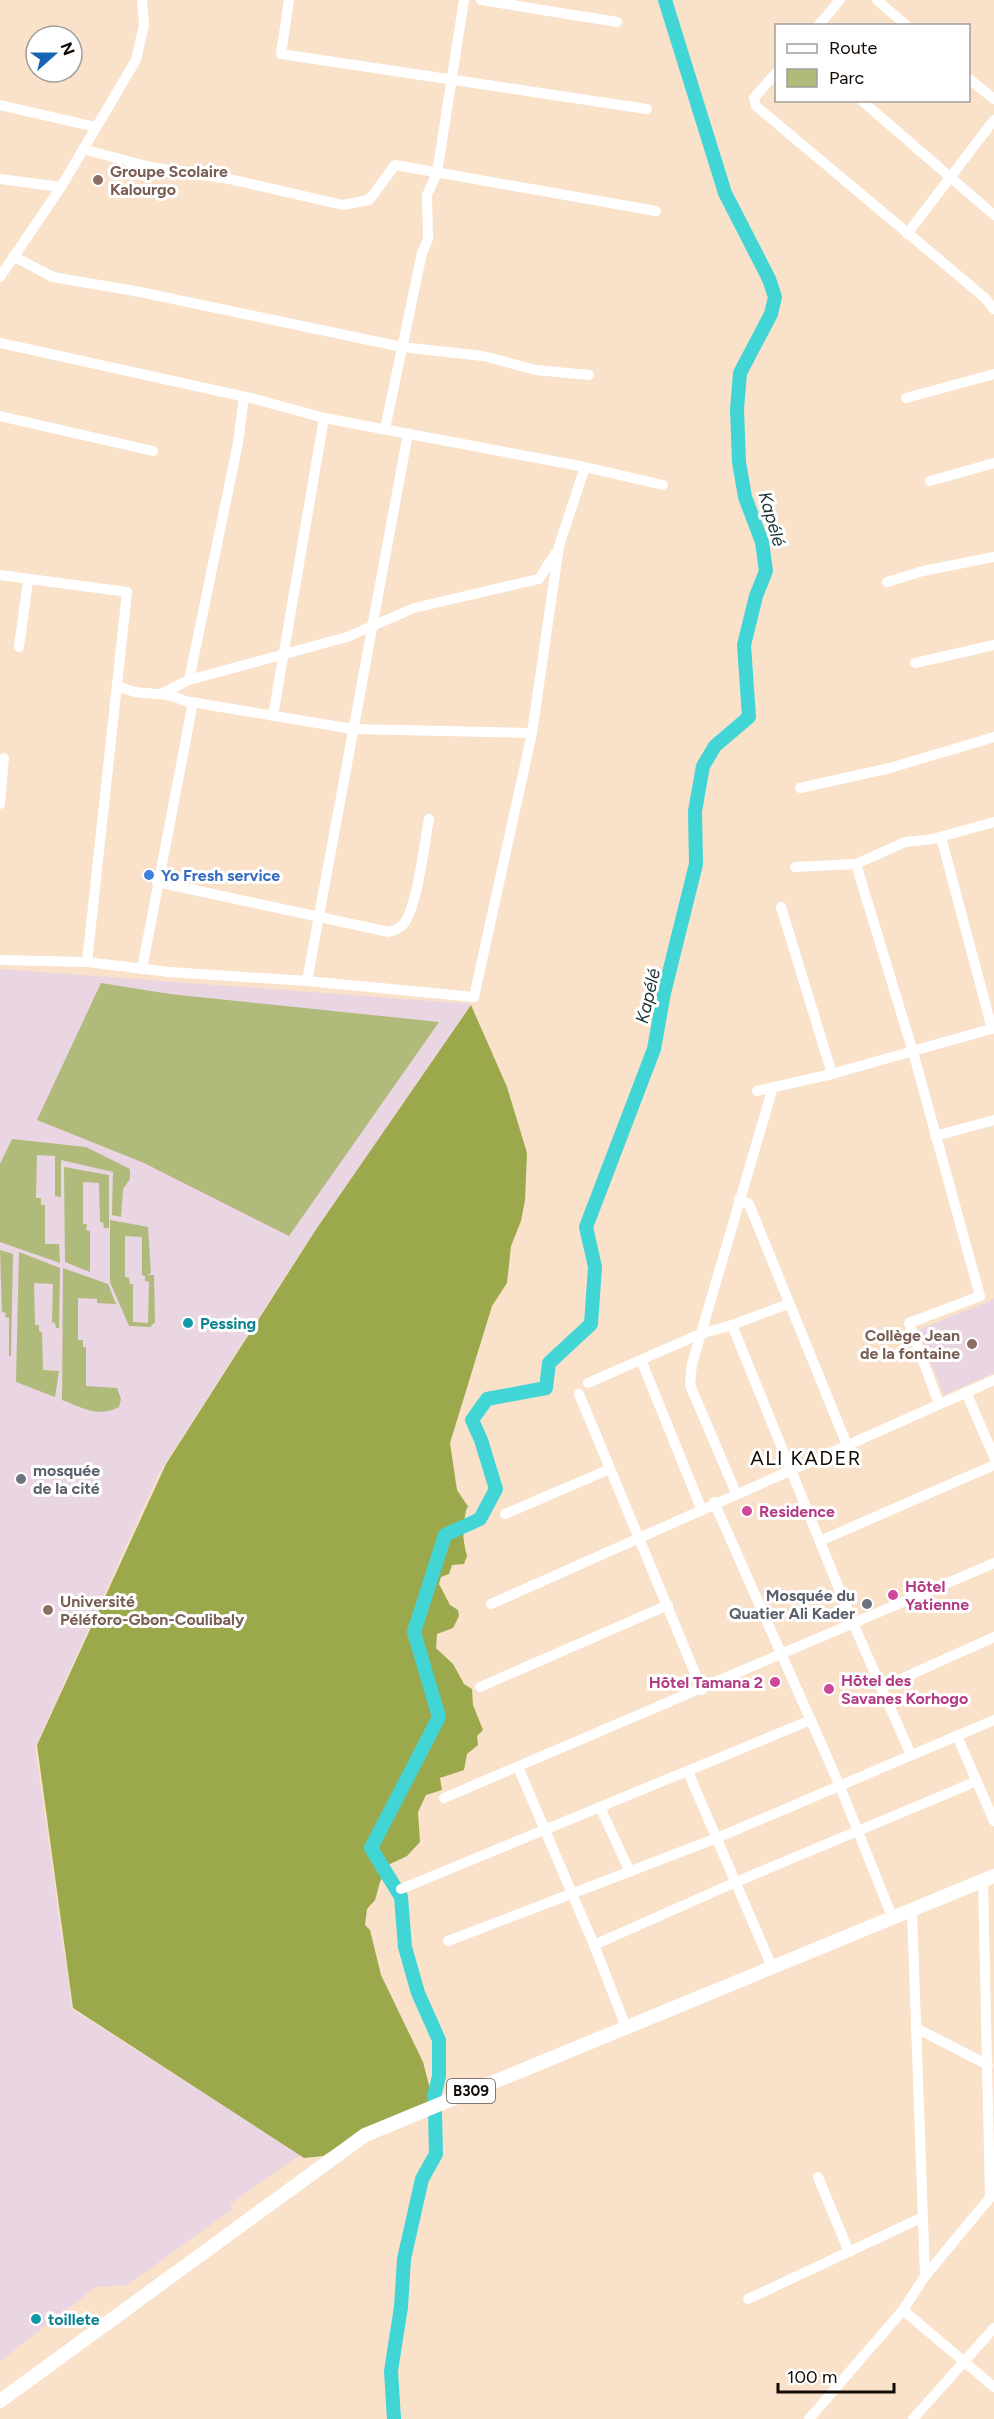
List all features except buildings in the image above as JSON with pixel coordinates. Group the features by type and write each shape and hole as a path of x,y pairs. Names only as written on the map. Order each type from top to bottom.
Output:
{"main road":[{"name":"B309","path":"0,2401 365,2135 989,1878"}],"street":[{"path":"0,277 7,262 61,187 136,60 144,24 142,0"},
{"path":"289,0 281,54 647,109"},
{"path":"385,429 422,253 428,239 427,195 436,173 464,0"},
{"path":"481,0 617,22"},
{"path":"820,24 840,0"},
{"path":"877,0 905,24"},
{"path":"775,75 754,98 756,106 985,298 994,309"},
{"path":"970,79 994,99"},
{"path":"863,102 994,215"},
{"path":"0,105 96,127"},
{"path":"907,234 994,120"},
{"path":"83,149 150,166 229,179 343,205 369,200 395,165 656,211"},
{"path":"0,179 61,187"},
{"path":"7,262 53,277 140,292 402,347 483,356 536,370 590,375"},
{"path":"0,344 244,397 324,417 585,467 663,485"},
{"path":"906,398 994,374"},
{"path":"189,680 238,443 244,397"},
{"path":"0,416 153,451"},
{"path":"273,716 324,417"},
{"path":"307,981 408,433"},
{"path":"930,481 994,463"},
{"path":"0,960 87,962 142,969 307,981 474,998 532,733 559,546 585,467"},
{"path":"161,694 189,680 347,637 414,608 539,579 559,546"},
{"path":"887,582 923,571 994,557"},
{"path":"0,575 28,581 127,592 87,962"},
{"path":"19,646 28,581"},
{"path":"915,663 994,645"},
{"path":"118,686 132,694 161,694 193,702 353,729 532,733"},
{"path":"142,969 193,702"},
{"path":"800,788 890,768 994,737"},
{"path":"0,804 4,758"},
{"path":"157,882 389,932 397,930 405,923 412,906 429,819"},
{"path":"795,867 856,864 905,842 941,837 994,822"},
{"path":"757,1091 832,1074 993,1029 941,837"},
{"path":"856,864 913,1052 980,1296 909,1323 939,1404"},
{"path":"781,907 832,1074"},
{"path":"736,1493 690,1385 692,1364 700,1334 773,1087"},
{"path":"935,1136 994,1120"},
{"path":"739,1199 749,1204 847,1445"},
{"path":"588,1383 700,1334 732,1325 788,1304"},
{"path":"732,1325 853,1623 911,1755"},
{"path":"641,1360 701,1508"},
{"path":"491,1604 714,1502 791,1471 994,1380"},
{"path":"966,1392 994,1457"},
{"path":"579,1394 702,1690"},
{"path":"820,1541 994,1465"},
{"path":"505,1514 610,1469"},
{"path":"714,1502 839,1784 893,1918"},
{"path":"444,1798 702,1690 994,1563"},
{"path":"480,1687 668,1605"},
{"path":"881,1688 994,1637"},
{"path":"401,1889 811,1720"},
{"path":"448,1941 717,1838 839,1784 994,1720"},
{"path":"957,1736 994,1821"},
{"path":"518,1767 594,1945 626,2027"},
{"path":"688,1772 772,1967"},
{"path":"594,1945 736,1882 977,1781"},
{"path":"600,1807 630,1872"},
{"path":"813,2418 903,2310 925,2276 992,2195 988,2065 989,1878"},
{"path":"912,1911 925,2276"},
{"path":"916,2028 988,2065"},
{"path":"818,2177 849,2252"},
{"path":"748,2300 923,2217"},
{"path":"903,2310 994,2387"},
{"path":"913,2419 994,2328"}],"shaded area":[{"name":"Université Péléforo-Gbon-Coulibaly","path":"0,969 471,1004 304,1247 159,1473 35,1747 72,2009 300,2155 230,2204 233,2209 127,2285 96,2287 0,2361"},
{"name":"Collège Jean de la fontaine","path":"994,1299 994,1373 944,1395 918,1330"}],"green space":[{"path":"101,983 170,994 439,1022 289,1236 144,1163 37,1120"},
{"path":"471,1005 507,1087 527,1153 525,1200 521,1221 511,1246 507,1283 492,1306 450,1443 457,1490 469,1508 467,1507 463,1532 467,1556 464,1564 452,1565 449,1574 441,1577 439,1584 450,1605 458,1610 459,1616 453,1628 437,1634 436,1648 453,1664 464,1684 472,1689 473,1705 483,1730 477,1736 478,1745 467,1754 464,1770 440,1778 442,1790 426,1795 418,1812 420,1842 407,1856 390,1864 380,1882 375,1900 367,1909 365,1925 370,1930 381,1975 423,2062 433,2100 367,2129 323,2156 304,2158 73,2008 37,1745 166,1464 315,1231"},
{"path":"12,1139 86,1147 130,1169 130,1179 123,1189 121,1217 112,1215 113,1172 61,1160 61,1197 55,1196 55,1156 37,1155 36,1198 41,1198 41,1205 45,1205 45,1244 59,1244 60,1263 0,1242 0,1164"},
{"path":"64,1167 109,1175 109,1228 104,1228 103,1222 100,1222 99,1183 83,1182 83,1224 87,1224 86,1230 90,1231 90,1272 65,1262"},
{"path":"110,1220 148,1227 151,1273 147,1275 154,1275 155,1322 150,1327 129,1326 110,1282","holes":["125,1236 142,1237 142,1275 145,1276 145,1281 149,1282 148,1323 133,1322 133,1284 130,1284 129,1278 125,1277"]},
{"path":"0,1250 13,1254 11,1355 9,1357 9,1318 5,1317 6,1313 2,1312"},
{"path":"19,1252 60,1268 59,1328 56,1328 55,1323 52,1322 53,1284 34,1283 35,1325 39,1325 39,1331 42,1332 43,1370 59,1371 55,1397 16,1382"},
{"path":"63,1268 108,1284 116,1304 97,1303 97,1299 78,1298 78,1340 83,1340 83,1347 86,1347 86,1386 117,1388 121,1399 119,1407 111,1410 90,1411 62,1400"}],"waterway":[{"name":"Kapélé","path":"434,2097 439,2076 439,2040 418,1993 405,1947 401,1897 371,1848 439,1717 414,1632 445,1535 480,1519 496,1489 481,1440 472,1420 487,1399 546,1388 549,1363 591,1324 595,1267 586,1227 654,1049 664,993 696,864 695,811 703,766 715,746 749,717 744,645 756,596 766,571 762,542 745,497 739,462 737,409 740,373 771,314 775,297 769,279 725,193 665,0"},
{"path":"394,2419 391,2371 401,2307 404,2259 422,2179 436,2154 435,2112"}],"place":[{"name":"Groupe Scolaire Kalourgo","path":"98,180"},
{"name":"Yo Fresh service","path":"149,875"},
{"name":"Pessing","path":"188,1323"},
{"name":"Collège Jean de la fontaine","path":"972,1344"},
{"name":"mosquée de la cité","path":"21,1479"},
{"name":"Residence","path":"747,1511"},
{"name":"Hôtel Yatienne","path":"893,1595"},
{"name":"Mosquée du Quatier Ali Kader","path":"867,1604"},
{"name":"Université Péléforo-Gbon-Coulibaly","path":"48,1610"},
{"name":"Hôtel Tamana 2","path":"775,1682"},
{"name":"Hôtel des Savanes Korhogo","path":"829,1689"},
{"name":"toillete","path":"36,2319"}],"district":[{"name":"ALI KADER","path":"806,1458"}]}
